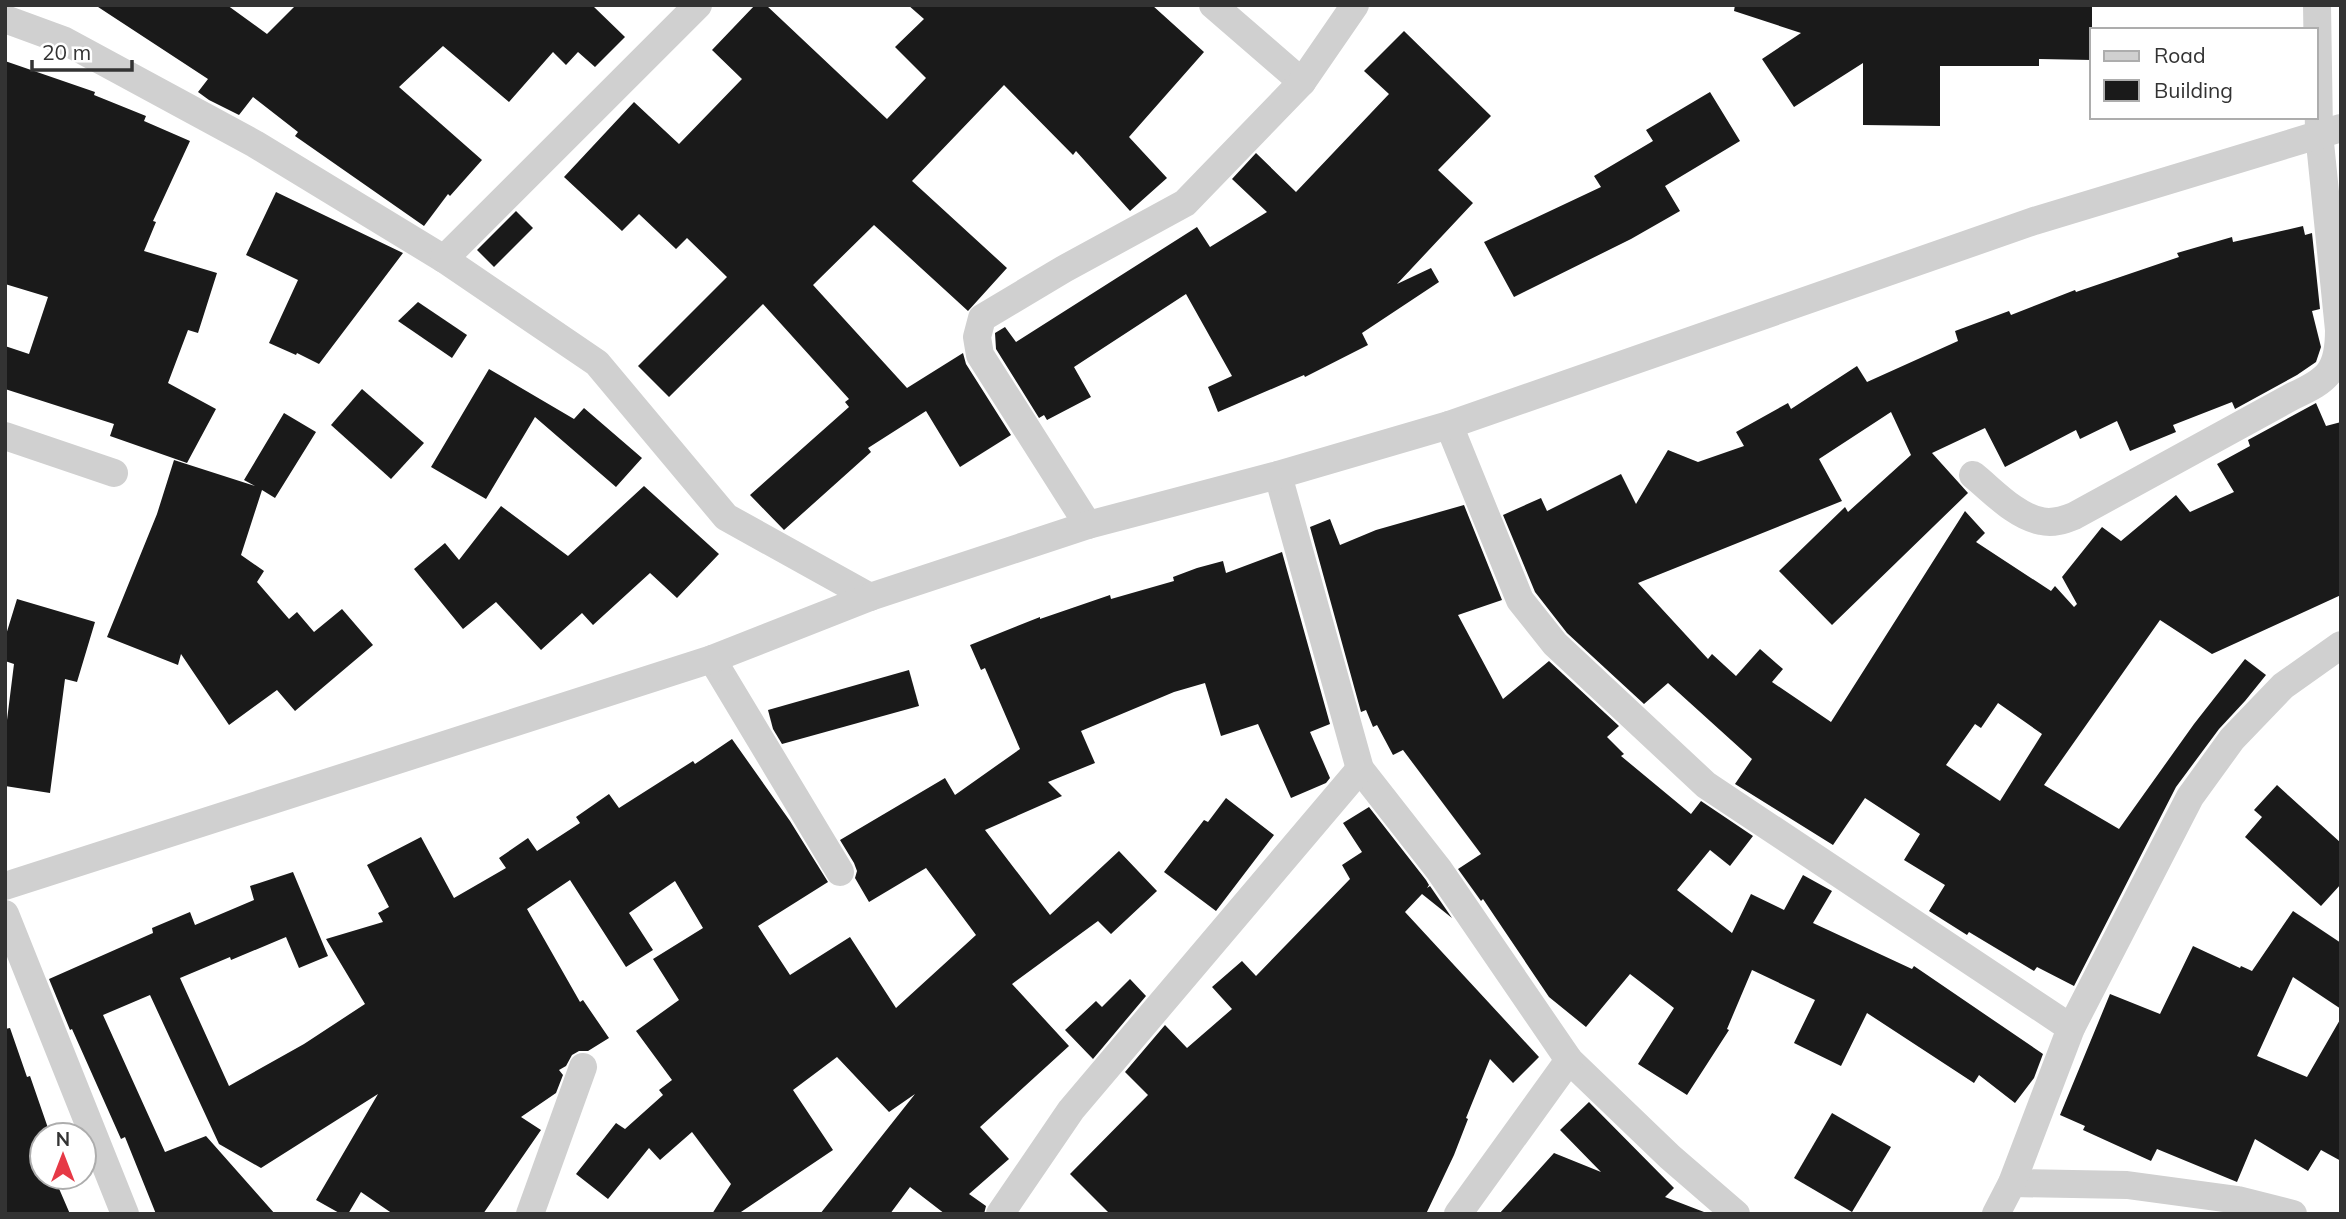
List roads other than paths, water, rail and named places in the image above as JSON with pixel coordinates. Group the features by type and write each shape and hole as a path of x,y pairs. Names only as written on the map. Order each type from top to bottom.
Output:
{"street":[{"path":"444,259 698,5"},
{"path":"1213,5 1302,82"},
{"path":"1088,525 980,355 977,337 982,318 1185,203 1302,82 1356,5"},
{"path":"1973,475 2020,513 2041,522 2057,522 2074,516 2319,384 2333,368 2340,349 2340,330 2330,131 2317,5"},
{"path":"5,19 65,41 255,144 444,259 597,363 726,517 870,597"},
{"path":"5,886 712,659 870,597 1088,525 1278,475 1449,425 2034,221 2330,131"},
{"path":"1449,425 1520,600 1555,644 1706,785 2071,1028"},
{"path":"5,436 114,473"},
{"path":"1278,475 1360,769 1439,870 1569,1060 1670,1157 1736,1214"},
{"path":"1996,1214 2012,1183 2071,1028 2190,797 2232,739 2283,686 2341,645"},
{"path":"712,659 840,872"},
{"path":"1000,1214 1071,1110 1360,769"},
{"path":"5,914 125,1214"},
{"path":"1458,1214 1569,1060"},
{"path":"530,1214 583,1067"},
{"path":"2012,1183 2127,1185 2238,1200 2293,1214"}]}
